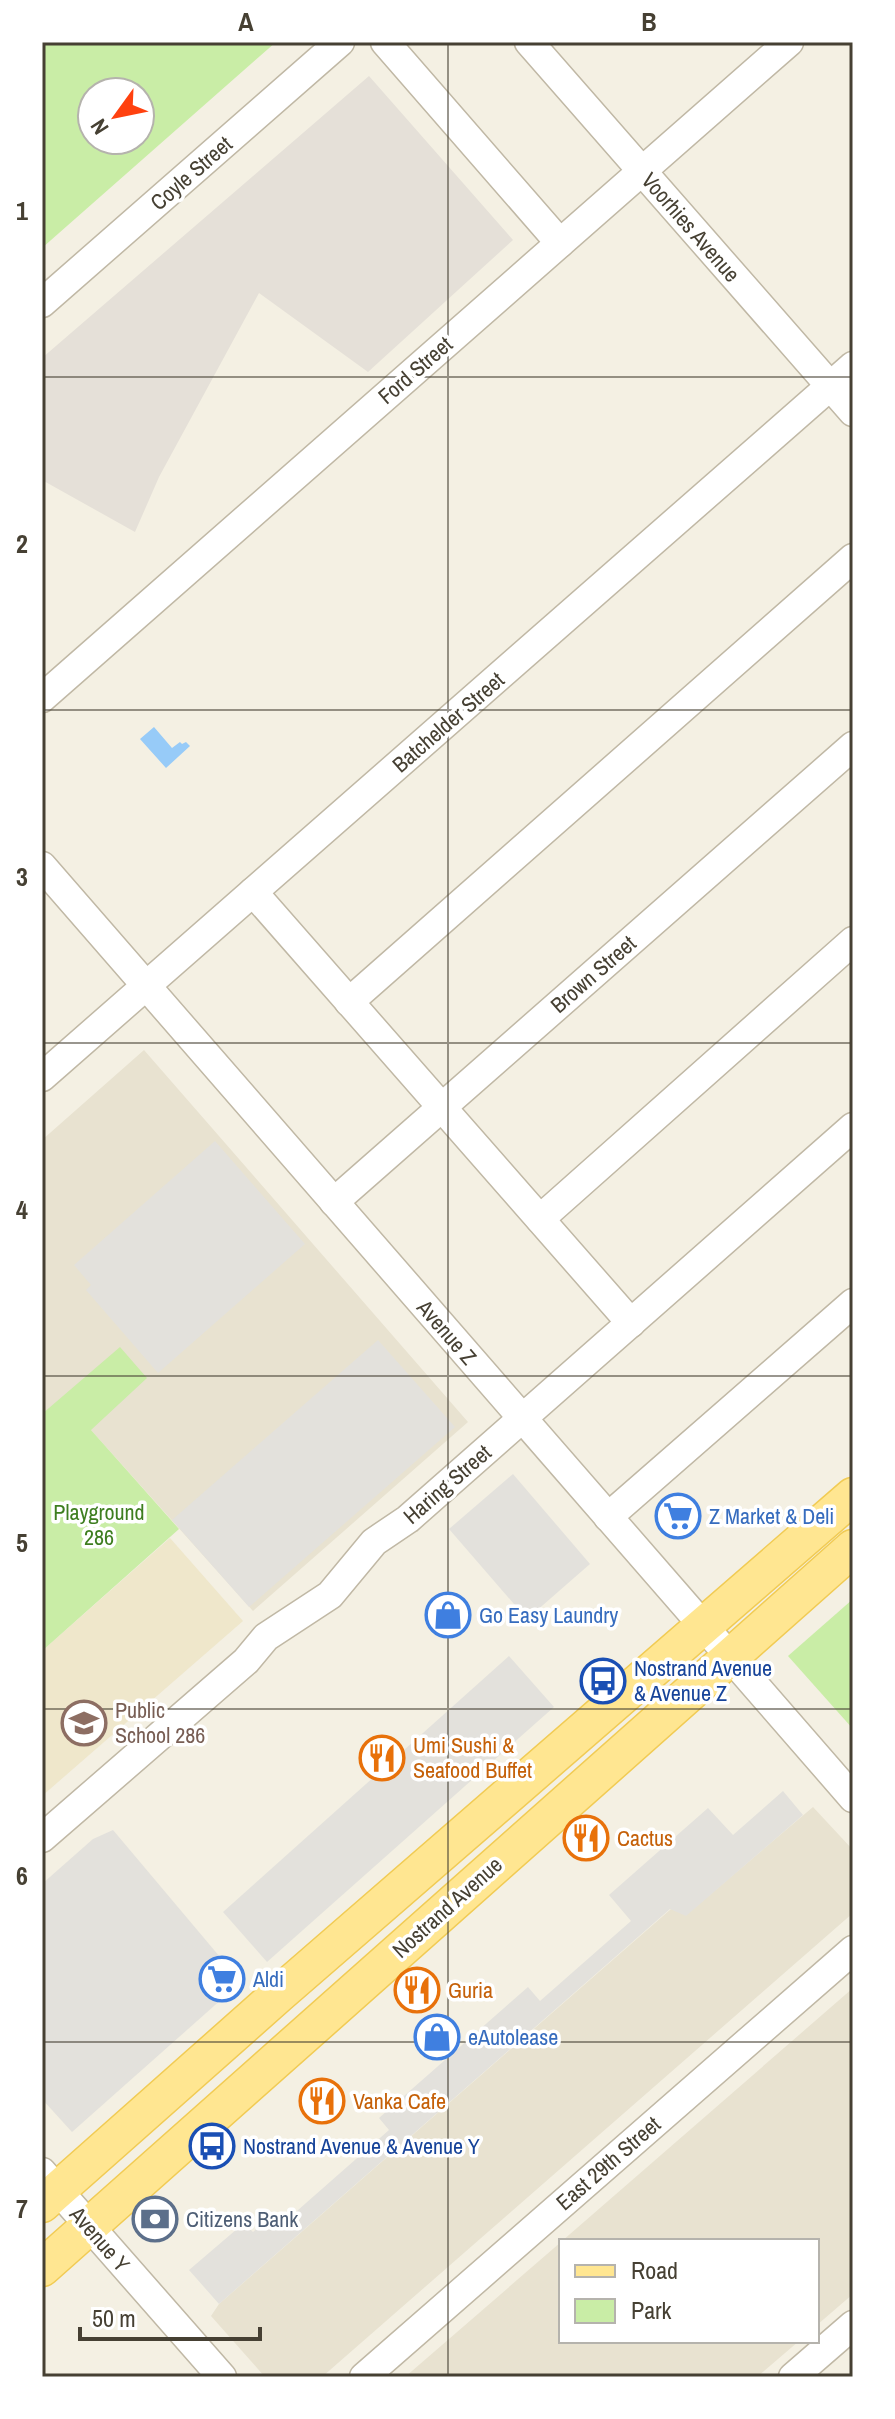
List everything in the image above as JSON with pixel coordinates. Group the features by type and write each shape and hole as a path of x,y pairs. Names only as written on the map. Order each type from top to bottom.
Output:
{"main road":[{"name":"Nostrand Avenue","path":"47,2189 279,1994 853,1496"},
{"name":"Nostrand Avenue","path":"42,2268 853,1548"}],"street":[{"name":"Coyle Street","path":"42,303 340,42"},
{"path":"385,42 560,243"},
{"name":"Voorhies Avenue","path":"529,42 853,412"},
{"name":"Ford Street","path":"42,698 789,42"},
{"name":"Batchelder Street","path":"42,1077 853,366"},
{"path":"349,1002 853,558"},
{"name":"Brown Street","path":"334,1202 853,746"},
{"name":"Avenue Z","path":"42,866 853,1798"},
{"path":"253,892 631,1323"},
{"path":"540,1219 853,941"},
{"name":"Haring Street","path":"42,1838 246,1661 266,1637 330,1595 374,1542 408,1519 853,1127"},
{"path":"608,1517 853,1303"},
{"name":"East 29th Street","path":"364,2377 853,1950"},
{"name":"Avenue Y","path":"47,2189 90,2227 222,2377"},
{"path":"793,2377 853,2325"}],"shaded area":[{"path":"369,76 513,240 368,372 259,293 159,477 135,532 42,480 42,358"},
{"path":"144,1050 468,1422 253,1611 91,1430 42,1473 42,1140"},
{"path":"215,1141 305,1244 158,1373 86,1290 91,1285 74,1265"},
{"path":"378,1340 455,1427 249,1607 172,1520"},
{"path":"513,1474 590,1564 527,1619 449,1529"},
{"name":"Public School 286","path":"170,1538 243,1621 42,1796 42,1651"},
{"path":"509,1656 554,1707 267,1962 223,1912"},
{"path":"783,1791 803,1815 686,1916 670,1909 219,2304 189,2270 244,2223 253,2232 272,2215 281,2225 389,2130 379,2118 528,1987 540,2001 631,1921 609,1895 708,1808 733,1835"},
{"path":"813,1807 853,1850 853,1913 322,2377 265,2377 211,2316 219,2304 671,1909 686,1915"},
{"path":"113,1830 241,1982 72,2132 42,2099 42,1884 93,1839"},
{"path":"853,1988 853,2294 819,2323 819,2239 564,2239"},
{"path":"559,2244 559,2343 797,2343 757,2377 405,2377"}],"green space":[{"path":"42,42 276,42 156,148 156,76 76,76 76,156 147,156 42,248"},
{"name":"Playground 286","path":"120,1347 147,1378 91,1430 179,1529 42,1651 42,1414"},
{"path":"853,1599 853,1729 788,1656"}],"water":[{"path":"154,727 172,748 180,742 190,746 166,768 140,739"}],"place":[{"name":"Z Market & Deli","path":"678,1516"},
{"name":"Go Easy Laundry","path":"448,1615"},
{"name":"Nostrand Avenue & Avenue Z","path":"603,1681"},
{"name":"Public School 286","path":"84,1723"},
{"name":"Umi Sushi & Seafood Buffet","path":"382,1758"},
{"name":"Cactus","path":"586,1838"},
{"name":"Aldi","path":"222,1979"},
{"name":"Guria","path":"417,1990"},
{"name":"eAutolease","path":"437,2037"},
{"name":"Vanka Cafe","path":"322,2101"},
{"name":"Nostrand Avenue & Avenue Y","path":"212,2146"},
{"name":"Citizens Bank","path":"155,2219"}]}
